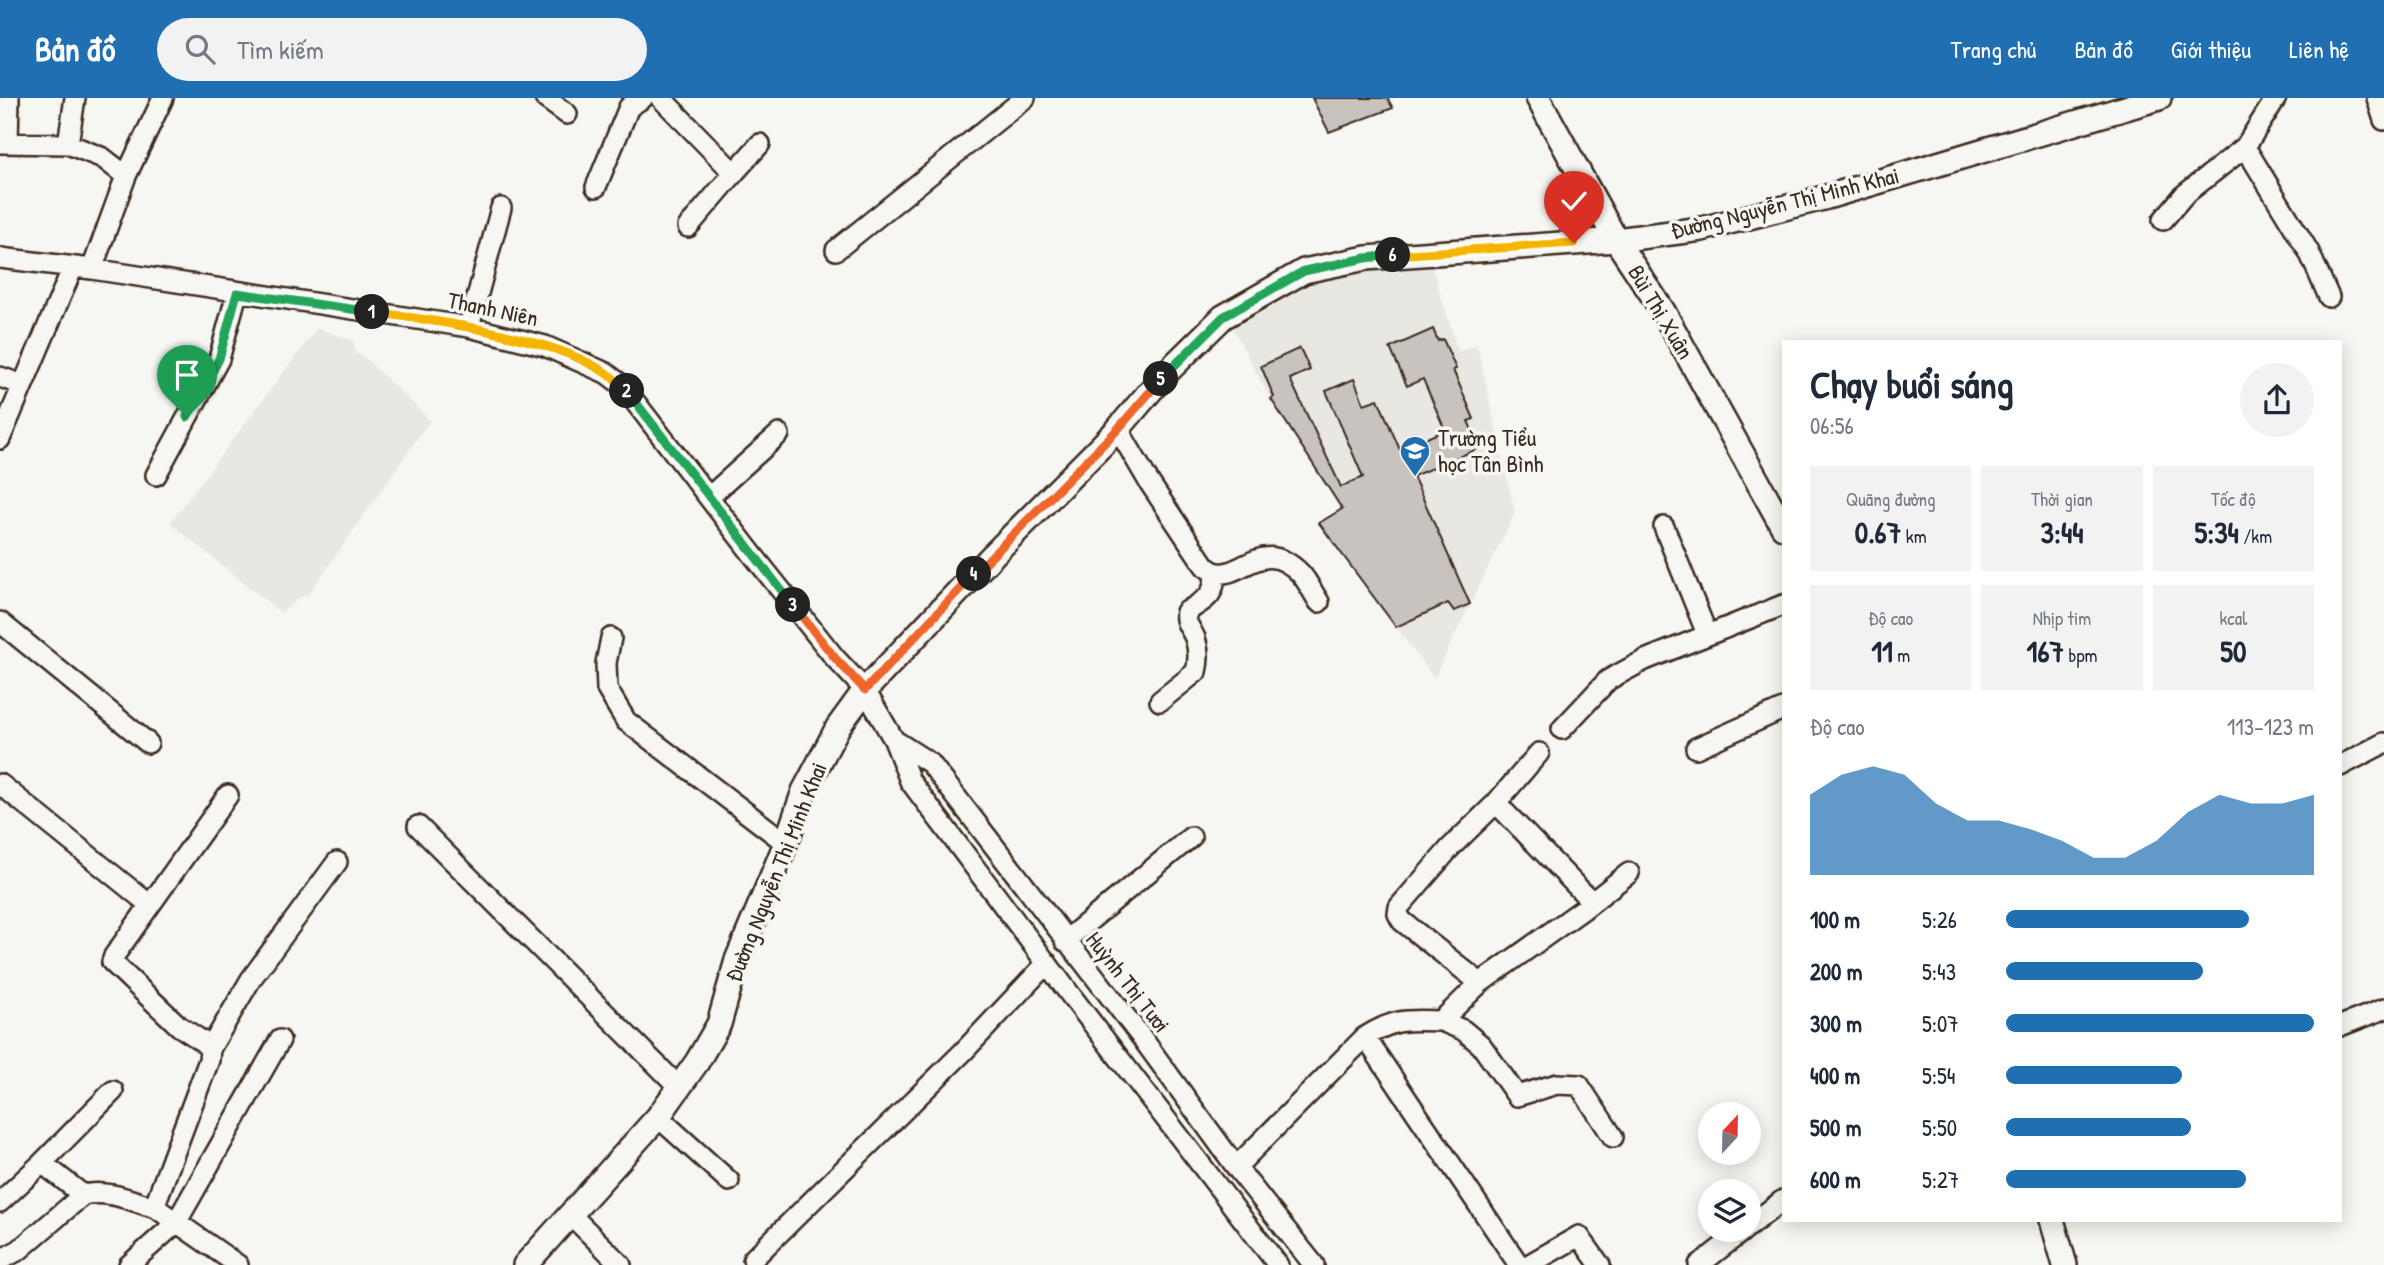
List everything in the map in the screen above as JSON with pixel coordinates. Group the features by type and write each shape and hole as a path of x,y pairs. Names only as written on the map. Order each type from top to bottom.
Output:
{"main road":[{"name":"Bùi Thị Xuân","path":"1538,98 1616,240 1663,311 1782,525"},
{"name":"Đường Nguyễn Thị Minh Khai","path":"525,1265 658,1117 680,1088 719,1024 737,960 786,843 804,791 838,727 865,690 1118,429 1164,375 1223,317 1304,271 1366,258 1616,240 1702,229 1827,197 2159,98"},
{"path":"2053,1222 2065,1265"}],"street":[{"path":"9,98 4,143 68,144 103,158 126,176"},
{"path":"68,144 75,98"},
{"path":"0,439 23,385 83,268 163,98"},
{"path":"545,98 567,114"},
{"path":"596,187 629,107 643,98"},
{"path":"661,98 734,173"},
{"path":"836,250 1025,98"},
{"path":"2163,220 2184,195 2245,146 2276,98"},
{"path":"2377,98 2384,120"},
{"path":"688,226 760,144"},
{"path":"2245,146 2309,252 2329,297"},
{"path":"469,327 501,208"},
{"name":"Thanh Niên","path":"0,258 83,268 469,327 545,346 606,373 622,385 835,658 865,690"},
{"path":"156,475 219,359 237,293"},
{"path":"0,377 23,385"},
{"path":"1118,429 1149,482 1205,566 1215,572 1227,572 1260,558 1275,559 1291,566 1303,577 1319,602"},
{"path":"709,497 779,434"},
{"path":"1664,527 1707,634"},
{"path":"1160,701 1196,673 1199,659 1194,636 1185,620 1186,612 1212,594 1215,572"},
{"path":"1562,729 1608,680 1645,660 1782,604"},
{"path":"0,622 148,743"},
{"path":"611,638 606,663 607,689 626,721 786,843"},
{"name":"Huỳnh Thị Tươi","path":"865,690 894,740 910,781 1278,1265"},
{"path":"1696,748 1782,709"},
{"name":"Huỳnh Thị Tươi","path":"894,740 930,763 1142,1038 1236,1167 1314,1265"},
{"path":"2342,765 2384,743"},
{"path":"1480,983 1402,920 1398,914 1399,907 1450,848 1496,803 1539,754"},
{"path":"0,784 150,905"},
{"path":"209,1049 202,1041 179,1027 113,962 114,956 228,795"},
{"path":"1496,803 1592,902"},
{"path":"418,826 680,1088"},
{"path":"1065,941 1191,837"},
{"path":"982,875 1001,858"},
{"path":"156,1208 209,1060 209,1049 251,979 337,862"},
{"path":"1441,1021 1480,983 1629,873"},
{"path":"753,1259 963,1052 1047,963"},
{"path":"2342,1025 2384,1009"},
{"path":"1236,1167 1365,1037 1391,1023 1407,1020 1441,1021 1463,1030 1481,1045 1517,1096 1557,1084 1579,1085 1613,1137"},
{"path":"1365,1037 1519,1265"},
{"path":"129,1265 176,1223 281,1040"},
{"path":"0,1202 113,1091"},
{"path":"658,1117 729,1181"},
{"path":"42,1163 83,1195"},
{"path":"0,1260 19,1250 83,1195 95,1192 108,1193 156,1208 238,1265"},
{"path":"1761,1217 1782,1201"},
{"path":"571,1215 621,1265"},
{"path":"1528,1265 1579,1236 1600,1265"},
{"path":"1699,1265 1729,1242"}],"shaded area":[{"name":"Trường Tiểu học Tân Bình","path":"1431,264 1458,351 1477,345 1515,513 1434,678 1319,523 1342,509 1263,386 1231,324 1307,282 1369,267"},
{"path":"317,328 354,341 355,352 366,359 430,420 309,594 300,597 281,613 170,523"}],"building":[{"path":"1312,98 1387,98 1393,108 1329,132"},
{"path":"1433,329 1438,341 1443,339 1456,369 1453,370 1474,419 1468,421 1480,448 1413,476 1470,604 1454,611 1448,603 1396,627 1319,523 1342,509 1271,399 1274,397 1261,366 1300,348 1310,370 1290,379 1341,487 1363,477 1326,391 1354,379 1364,404 1378,399 1400,450 1445,430 1423,379 1407,386 1390,348"}],"place":[{"name":"Trường Tiểu học Tân Bình","path":"1415,478"}],"route":[{"path":"187,417 219,359 237,293 469,327 513,336 583,361 622,385 835,658 865,690 1118,429 1164,375 1223,317 1304,271 1366,258 1574,243"}]}
